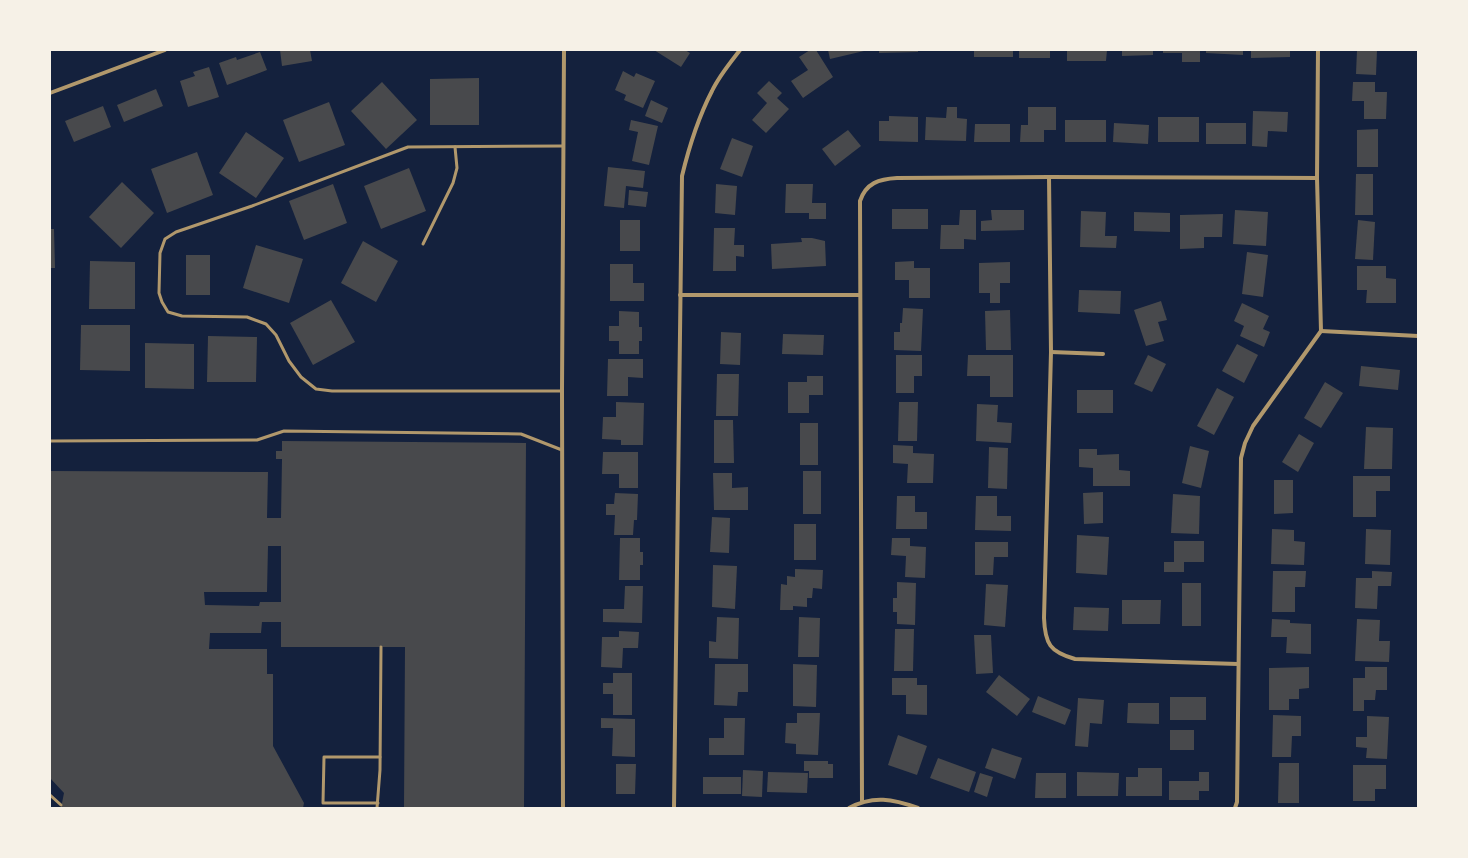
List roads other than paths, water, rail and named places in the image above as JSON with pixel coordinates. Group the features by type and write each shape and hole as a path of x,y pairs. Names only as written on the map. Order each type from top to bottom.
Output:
{"street":[{"path":"50,93 165,50"},
{"path":"563,808 562,391 564,50"},
{"path":"674,808 682,176 699,121 712,91 740,50"},
{"path":"1235,808 1237,802 1241,458 1245,443 1253,426 1321,331 1317,178 1318,50"},
{"path":"1049,177 1051,352 1044,618 1045,632 1050,646 1061,655 1075,660 1238,664"},
{"path":"862,801 860,201 867,187 884,178 1317,178"},
{"path":"680,295 860,295"},
{"path":"1321,331 1418,336"},
{"path":"1051,352 1103,354"},
{"path":"848,808 862,801 888,800 906,803 918,808"}],"lane":[{"path":"562,391 332,391 316,389 302,377 289,361 276,335 266,324 247,317 182,316 168,312 159,293 160,253 165,240 176,232 252,206 408,147 563,146"},
{"path":"423,244 453,183 457,168 455,147"},
{"path":"50,440 257,440 284,431 521,434 562,450"},
{"path":"377,808 380,757 381,647"},
{"path":"378,803 323,803 324,757 380,757"},
{"path":"50,795 61,805"}]}
